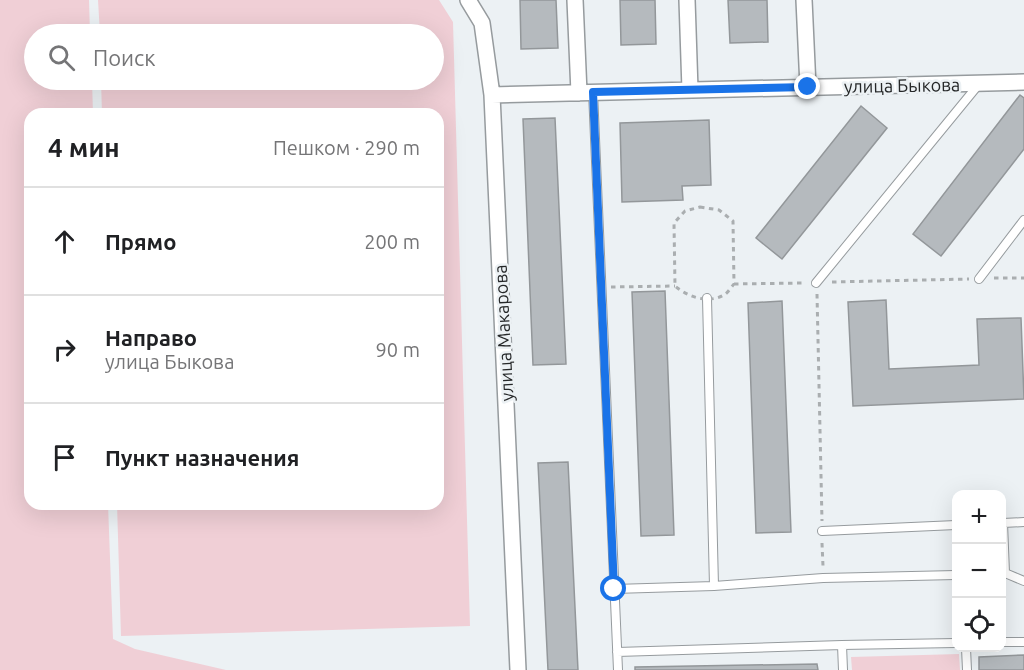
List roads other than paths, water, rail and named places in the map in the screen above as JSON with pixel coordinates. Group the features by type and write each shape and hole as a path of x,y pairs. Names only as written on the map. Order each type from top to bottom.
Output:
{"street":[{"name":"улица Макарова","path":"468,0 482,24 492,95 518,670"},
{"path":"575,0 586,93"},
{"path":"687,0 690,90"},
{"path":"804,0 808,87"},
{"name":"улица Быкова","path":"492,95 1024,82"}],"lane":[{"path":"816,283 980,83"},
{"path":"586,93 601,287 618,670"},
{"path":"978,279 1024,219"},
{"path":"707,298 714,586"},
{"path":"1006,524 1024,522"},
{"path":"822,531 952,525"},
{"path":"614,589 714,586 823,578 952,574"},
{"path":"1006,574 1024,581"},
{"path":"1006,642 1024,642"},
{"path":"617,652 952,643"},
{"path":"842,645 843,670"},
{"path":"966,652 967,670"}]}
